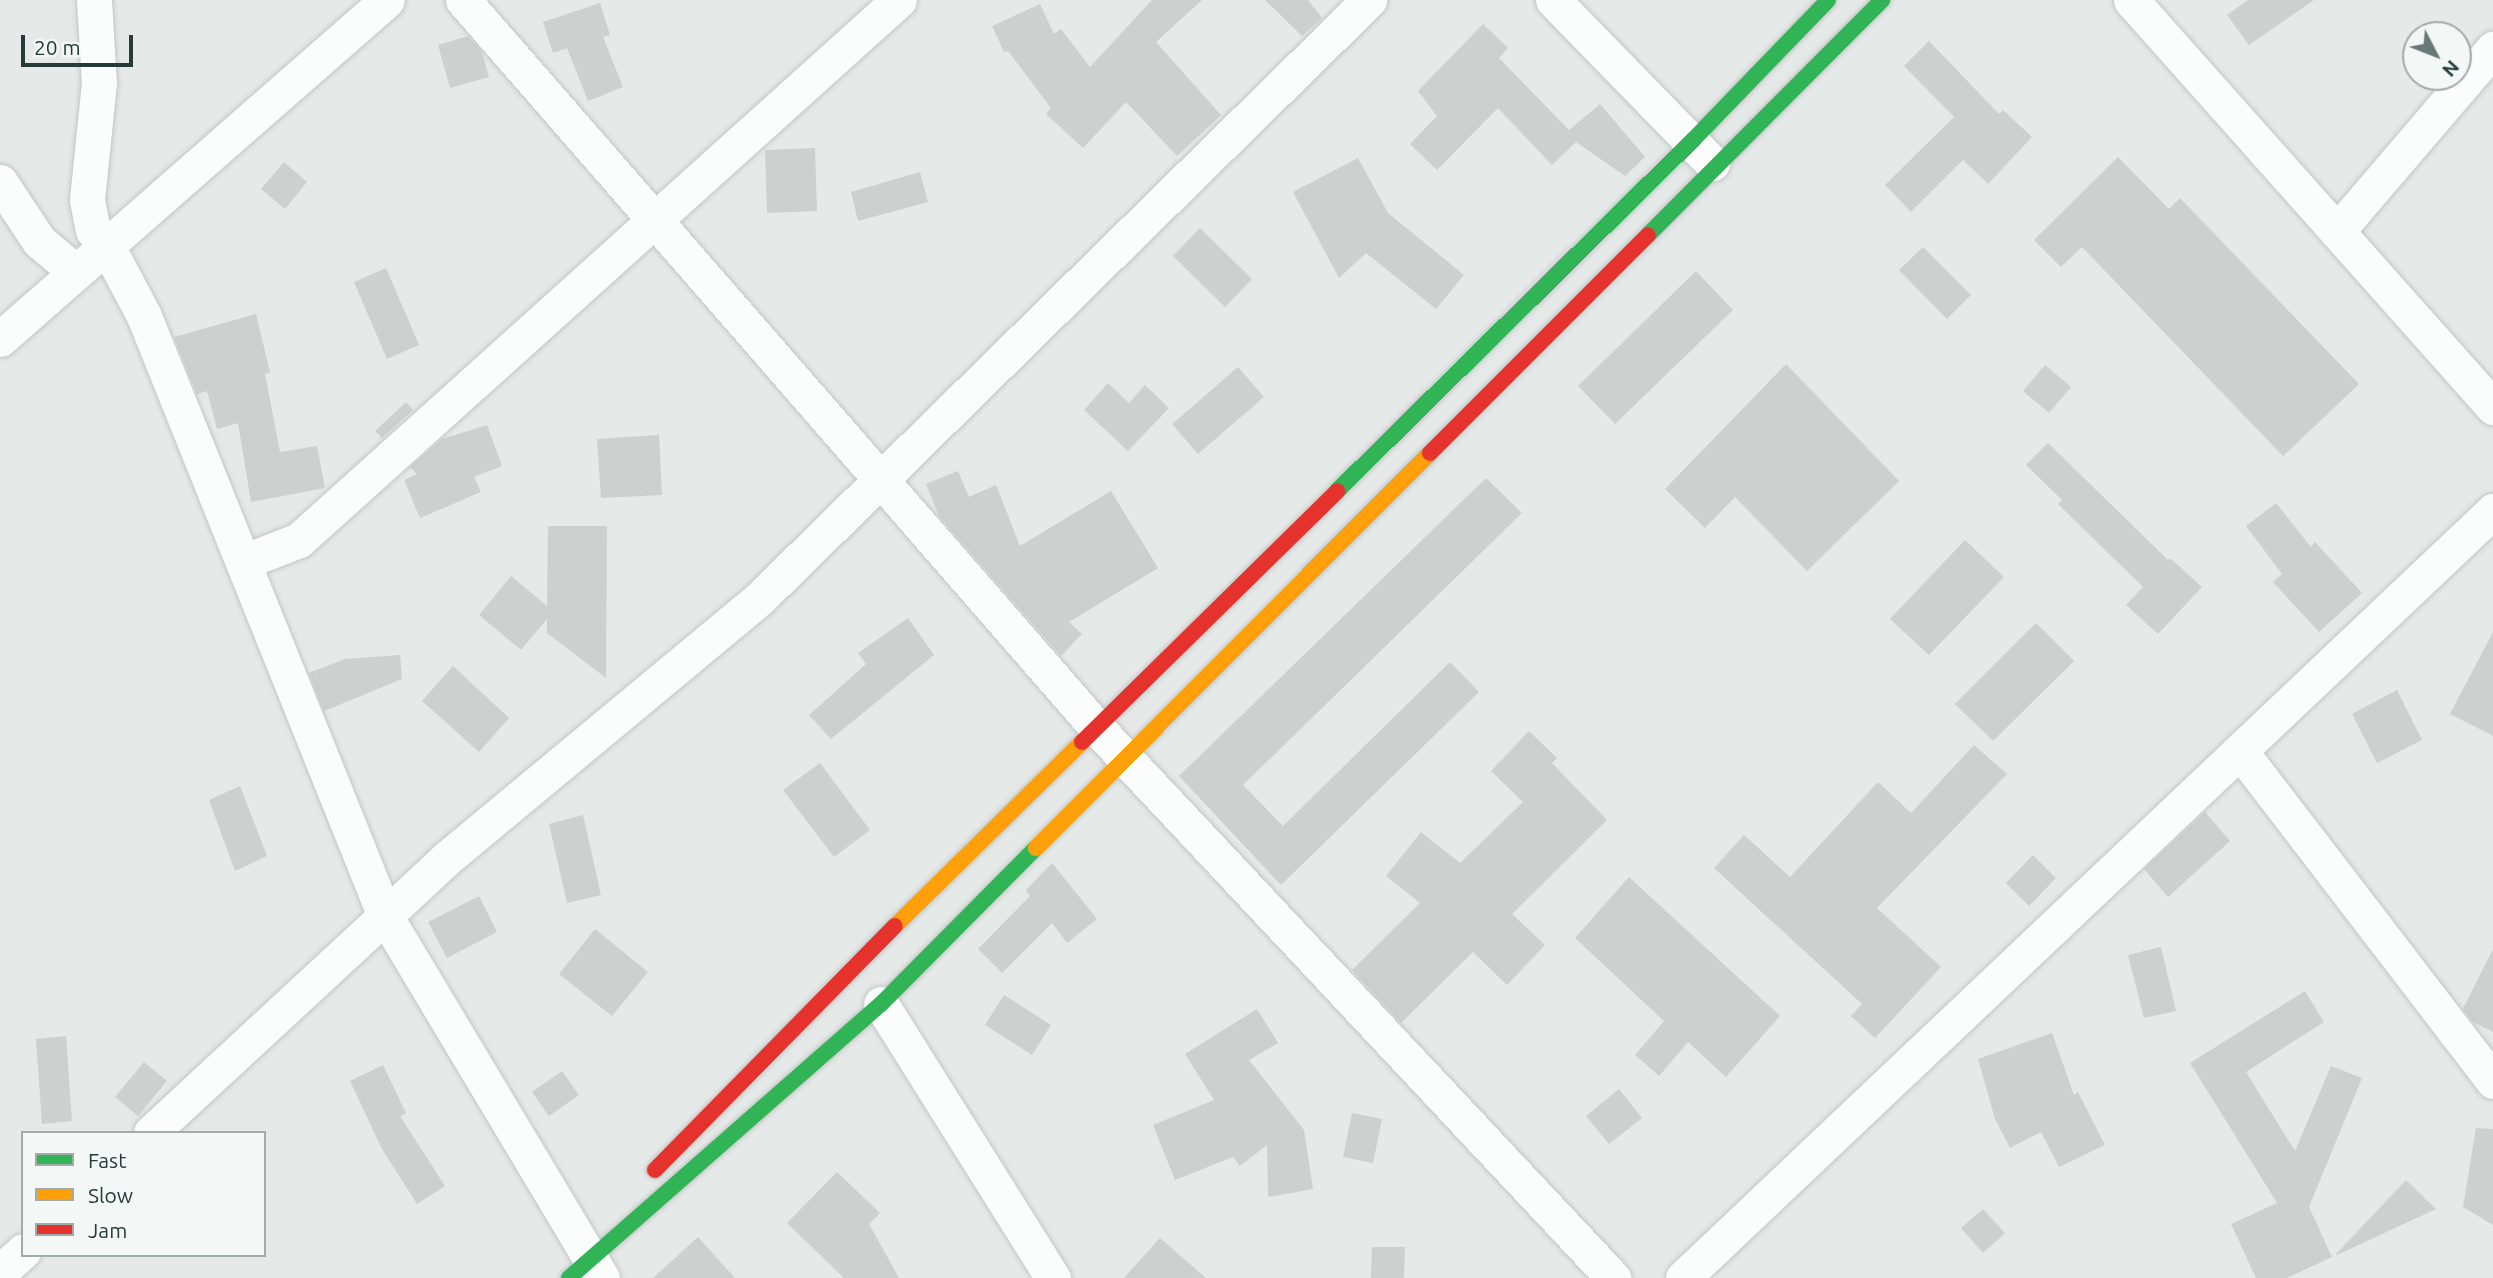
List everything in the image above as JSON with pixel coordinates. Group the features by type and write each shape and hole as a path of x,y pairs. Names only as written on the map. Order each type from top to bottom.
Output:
{"street":[{"path":"94,0 99,83 87,200 93,230 108,248 144,316 385,916 589,1257"},
{"path":"0,339 76,272 108,248 387,0"},
{"path":"463,0 879,481 1096,727 1613,1278"},
{"path":"243,562 299,540 899,0"},
{"path":"153,1131 447,858 760,598 1368,0"},
{"path":"1553,0 1693,139 1715,167"},
{"path":"642,1185 1096,727 1693,139 1828,0"},
{"path":"548,1278 589,1257 881,1004 1882,0"},
{"path":"2131,0 2339,229 2493,407"},
{"path":"2339,229 2493,49"},
{"path":"0,182 39,241 76,272"},
{"path":"1683,1278 2493,511"},
{"path":"2241,751 2493,1081"},
{"path":"881,1004 1053,1278"},
{"path":"0,1272 21,1253"}],"building":[{"path":"1152,0 1202,0 1156,42 1221,115 1177,156 1126,102 1083,148 1046,114 1051,108 1008,51 1004,52 992,26 1040,4 1054,34 1061,29 1090,67"},
{"path":"1265,0 1308,0 1322,18 1302,36"},
{"path":"2248,0 2314,0 2249,45 2227,15"},
{"path":"600,3 610,35 603,37 623,87 588,101 567,48 553,53 543,22"},
{"path":"1483,24 1508,48 1499,58 1569,130 1600,104 1645,157 1625,176 1576,142 1552,165 1498,108 1437,170 1410,144 1437,116 1418,91"},
{"path":"468,36 482,52 489,77 450,88 438,45"},
{"path":"1929,41 1999,114 2003,110 2032,137 1988,184 1963,160 1911,212 1885,185 1954,117 1904,66"},
{"path":"815,148 817,211 767,213 765,150"},
{"path":"2118,157 2169,209 2180,198 2359,384 2283,456 2082,247 2061,267 2034,240"},
{"path":"1358,158 1388,213 1464,275 1436,309 1366,253 1339,278 1293,192"},
{"path":"284,162 307,182 285,209 261,189"},
{"path":"920,172 928,202 858,221 851,192"},
{"path":"1200,228 1252,279 1225,307 1173,256"},
{"path":"1923,247 1971,295 1947,319 1899,270"},
{"path":"386,268 419,345 387,359 354,282"},
{"path":"1696,271 1733,310 1615,424 1578,386"},
{"path":"256,314 270,372 265,374 280,452 317,446 325,488 251,502 238,423 217,429 207,391 197,394 174,337"},
{"path":"1786,364 1899,481 1807,571 1735,497 1705,528 1665,489"},
{"path":"2045,365 2071,387 2049,413 2023,391"},
{"path":"1238,367 1264,397 1198,454 1172,424"},
{"path":"1108,383 1129,403 1145,385 1169,408 1128,451 1084,410"},
{"path":"406,402 413,410 382,438 375,431"},
{"path":"487,425 502,466 474,477 481,492 420,518 404,480 417,474 410,467 442,439"},
{"path":"659,435 662,495 601,498 597,439"},
{"path":"2048,443 2168,560 2170,558 2202,587 2158,634 2126,605 2143,587 2058,504 2062,500 2026,465"},
{"path":"958,471 969,497 996,485 1020,546 1111,491 1158,568 1069,622 1082,634 1061,656 939,516 926,484"},
{"path":"1486,478 1522,513 1243,785 1283,826 1450,662 1479,692 1281,885 1179,776"},
{"path":"2276,503 2311,547 2315,542 2362,593 2319,632 2273,582 2282,574 2246,526"},
{"path":"548,526 607,526 606,678 547,633 547,619 521,650 479,615 511,576 547,606"},
{"path":"1965,540 2004,577 1929,655 1890,619"},
{"path":"908,618 934,655 831,739 809,715 866,664 858,653"},
{"path":"2036,623 2074,661 1993,741 1955,704"},
{"path":"2493,632 2493,736 2450,714"},
{"path":"400,655 402,679 324,711 309,673 345,659"},
{"path":"453,666 509,718 479,752 422,701"},
{"path":"2397,690 2422,740 2377,763 2352,714"},
{"path":"1529,731 1557,758 1552,763 1607,820 1512,914 1545,945 1507,985 1473,952 1401,1023 1352,970 1420,903 1386,876 1421,832 1460,863 1523,802 1491,771"},
{"path":"1974,745 2007,774 1877,908 1941,967 1875,1038 1851,1016 1862,1004 1714,868 1744,835 1790,877 1878,782 1911,813"},
{"path":"820,763 870,830 834,857 783,790"},
{"path":"240,786 267,856 235,871 209,800"},
{"path":"2205,812 2230,841 2168,897 2144,869"},
{"path":"583,815 601,895 567,903 549,824"},
{"path":"2033,855 2056,878 2029,906 2006,883"},
{"path":"1052,863 1097,919 1067,943 1052,923 1002,973 978,949 1030,896 1026,890"},
{"path":"1629,877 1780,1016 1726,1077 1688,1042 1659,1076 1635,1055 1664,1021 1575,938"},
{"path":"479,896 497,932 447,958 428,922"},
{"path":"595,929 648,972 612,1016 559,974"},
{"path":"2161,947 2176,1011 2144,1018 2128,955"},
{"path":"2493,949 2493,1032 2473,1022 2463,1009"},
{"path":"2305,991 2324,1022 2246,1072 2295,1151 2331,1066 2362,1078 2309,1207 2332,1257 2287,1278 2256,1278 2231,1224 2277,1203 2190,1063"},
{"path":"1004,995 1051,1025 1032,1055 985,1025"},
{"path":"1257,1009 1278,1043 1249,1060 1304,1130 1313,1189 1268,1197 1267,1145 1240,1166 1233,1157 1175,1180 1153,1125 1214,1100 1185,1054"},
{"path":"2052,1033 2074,1095 2078,1092 2105,1145 2059,1167 2041,1132 2010,1148 1995,1119 1978,1059"},
{"path":"66,1036 72,1121 42,1124 36,1039"},
{"path":"144,1062 167,1081 138,1116 115,1097"},
{"path":"383,1065 406,1113 400,1116 445,1186 417,1204 382,1149 350,1081"},
{"path":"562,1071 579,1095 549,1116 532,1092"},
{"path":"1619,1089 1642,1118 1609,1144 1586,1116"},
{"path":"1352,1113 1382,1119 1373,1163 1343,1157"},
{"path":"2476,1128 2493,1129 2493,1225 2463,1207"},
{"path":"837,1172 880,1213 869,1224 899,1278 844,1278 787,1223"},
{"path":"2406,1180 2436,1209 2337,1255 2336,1254"},
{"path":"1983,1209 2005,1233 1983,1253 1961,1228"},
{"path":"698,1237 735,1278 653,1278"},
{"path":"1160,1238 1206,1278 1124,1278"},
{"path":"1372,1247 1405,1247 1404,1278 1371,1278"}],"traffic: fast":[{"path":"1337,491 1693,140 1828,0"},
{"path":"1648,235 1882,0"},
{"path":"569,1278 881,1004 1036,848"}],"traffic: slow":[{"path":"1036,848 1430,453"},
{"path":"895,926 1082,742"}],"traffic: jam":[{"path":"1430,453 1648,235"},
{"path":"1082,742 1337,491"},
{"path":"655,1170 895,926"}]}
